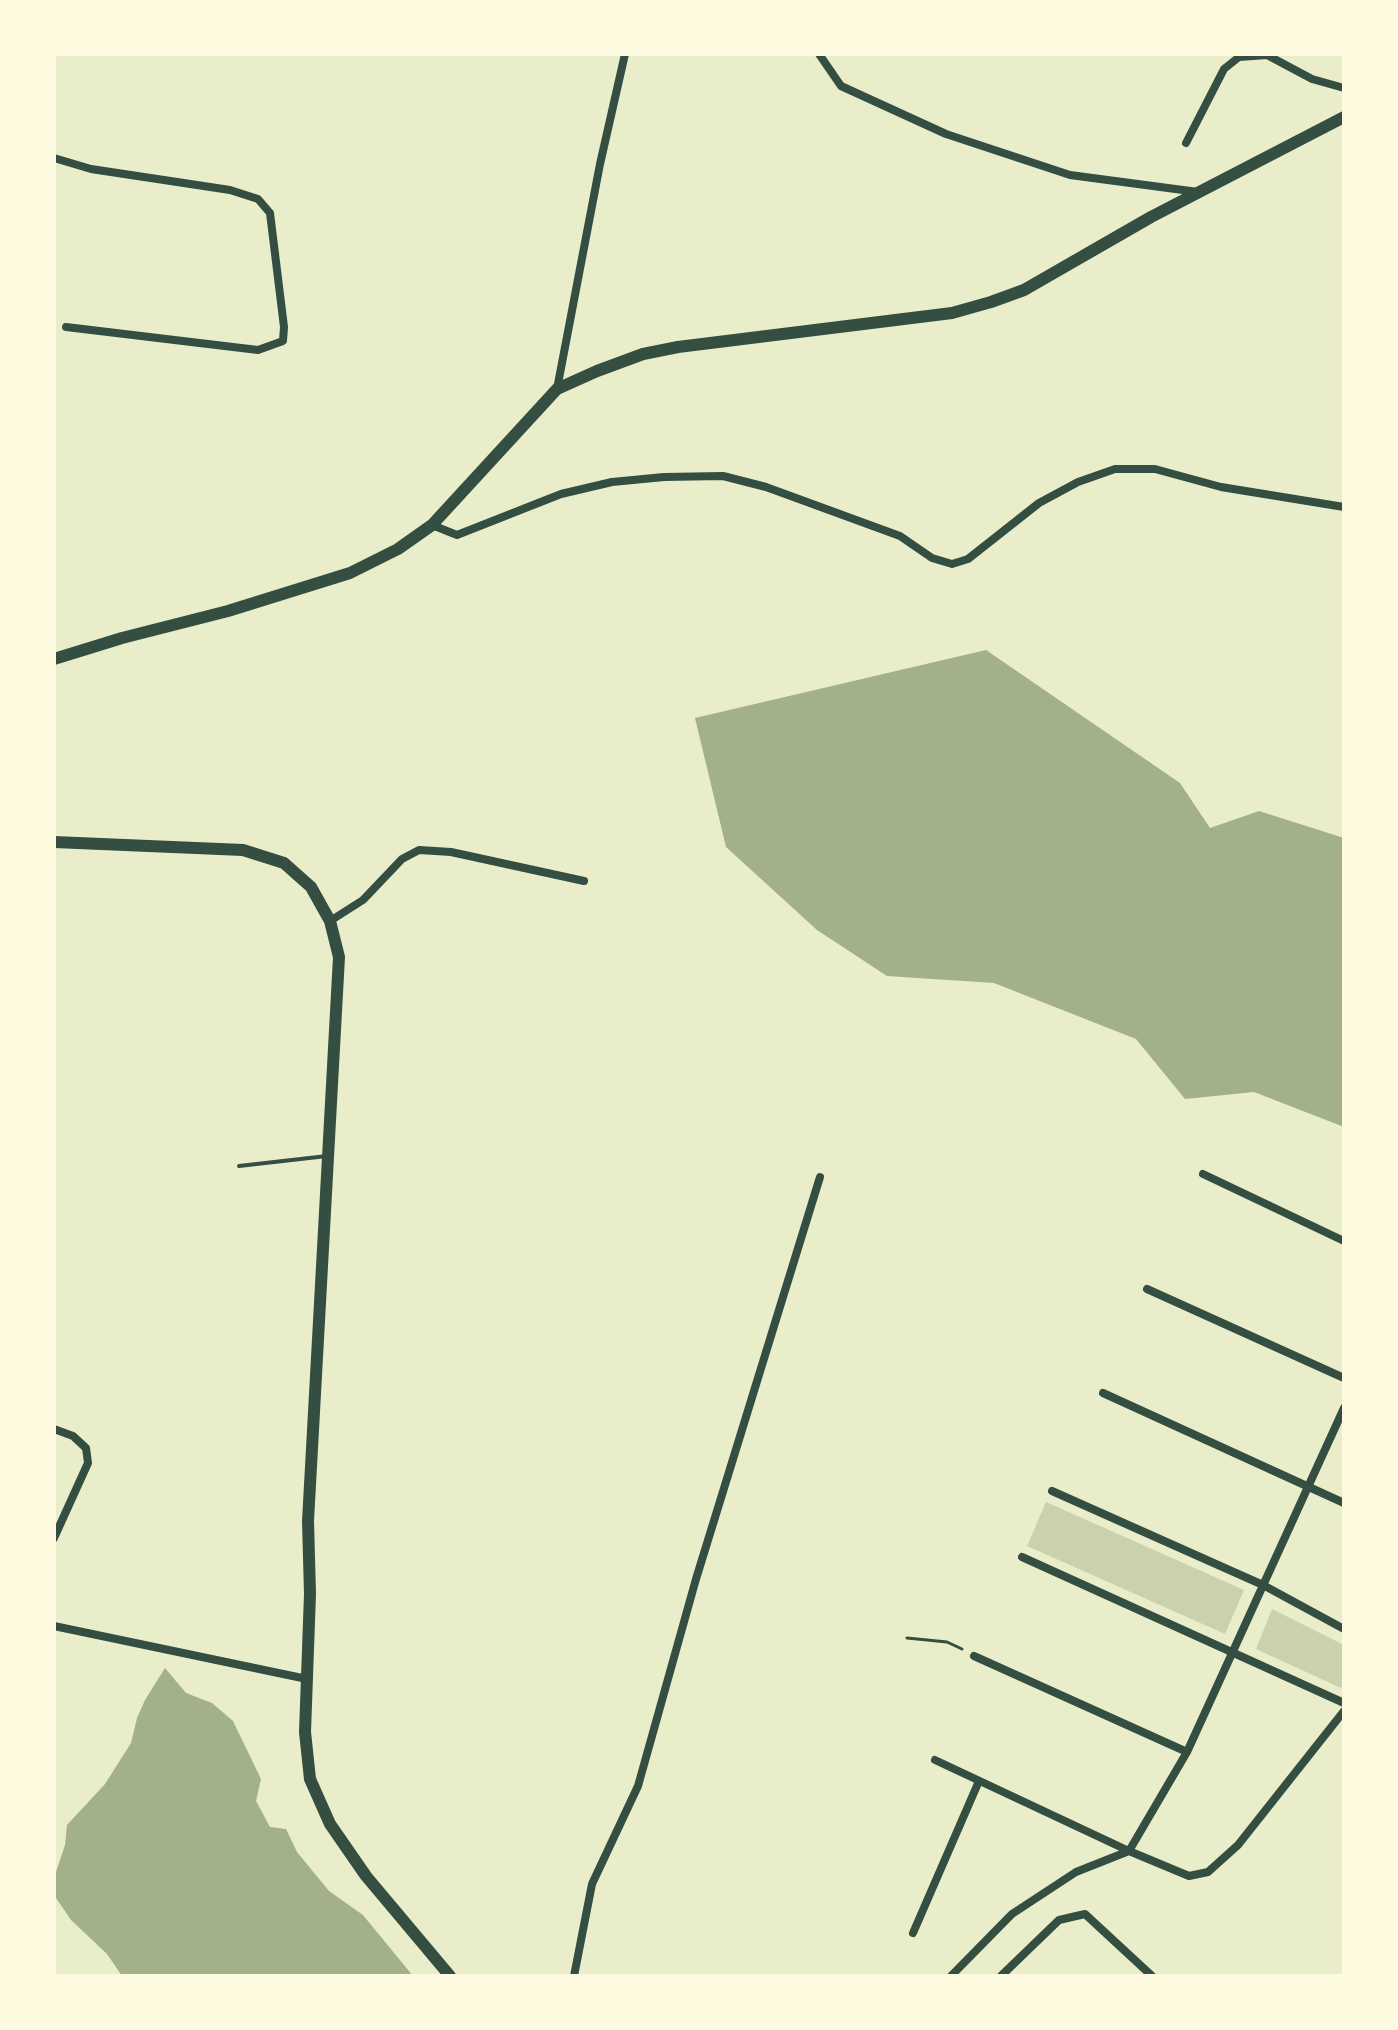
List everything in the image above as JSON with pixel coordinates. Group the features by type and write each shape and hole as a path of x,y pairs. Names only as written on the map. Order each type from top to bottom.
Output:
{"main road":[{"path":"54,659 228,611 350,573 398,549 432,525 557,389 643,354 952,313 991,302 1024,290 1198,192 1344,117"},
{"path":"54,842 243,850 284,863 311,887 330,921 339,957 308,1521 310,1594 305,1732 310,1779 330,1824 366,1876 450,1976"}],"street":[{"path":"557,389 600,164 625,54"},
{"path":"819,54 841,86 946,134 1070,175 1198,192"},
{"path":"1186,143 1224,69 1239,57 1267,55 1312,79 1344,88"},
{"path":"54,158 91,169 230,190 258,199 270,213 284,327 283,341 258,350 66,327"},
{"path":"432,525 457,535 561,494 612,482 723,476 766,487 900,536 932,558 952,564 968,559 1039,503 1078,482 1115,469 1155,469 1221,487 1344,507"},
{"path":"330,921 363,900 402,859 419,850 451,852 584,881"},
{"path":"1203,1174 1344,1241"},
{"path":"574,1976 592,1884 638,1786 692,1593 820,1177"},
{"path":"1147,1289 1344,1378"},
{"path":"1103,1393 1344,1503"},
{"path":"951,1976 1012,1914 1076,1872 1129,1851 1187,1752 1344,1408"},
{"path":"54,1429 73,1436 86,1448 88,1463 54,1538"},
{"path":"1052,1491 1263,1585 1344,1629"},
{"path":"1022,1557 1344,1703"},
{"path":"54,1626 307,1679"},
{"path":"974,1656 1187,1752"},
{"path":"935,1760 1189,1876 1208,1872 1238,1845 1344,1711"},
{"path":"913,1933 979,1781"},
{"path":"1004,1975 1059,1920 1085,1914 1152,1976"}],"lane":[{"path":"239,1166 330,1156"}],"path":[{"path":"907,1638 947,1642 974,1656"}],"shaded area":[{"path":"986,650 1180,783 1210,828 1259,811 1344,838 1344,1127 1254,1092 1185,1099 1136,1039 994,983 887,976 817,930 726,847 695,718"},
{"path":"1046,1502 1244,1590 1225,1634 1027,1546"},
{"path":"1272,1609 1344,1645 1344,1685 1341,1688 1256,1649"},
{"path":"165,1668 186,1693 212,1703 233,1721 261,1779 256,1801 270,1827 286,1829 297,1852 329,1891 363,1915 413,1976 122,1976 107,1954 71,1920 54,1895 54,1878 65,1845 67,1825 105,1784 131,1743 145,1700"}]}
